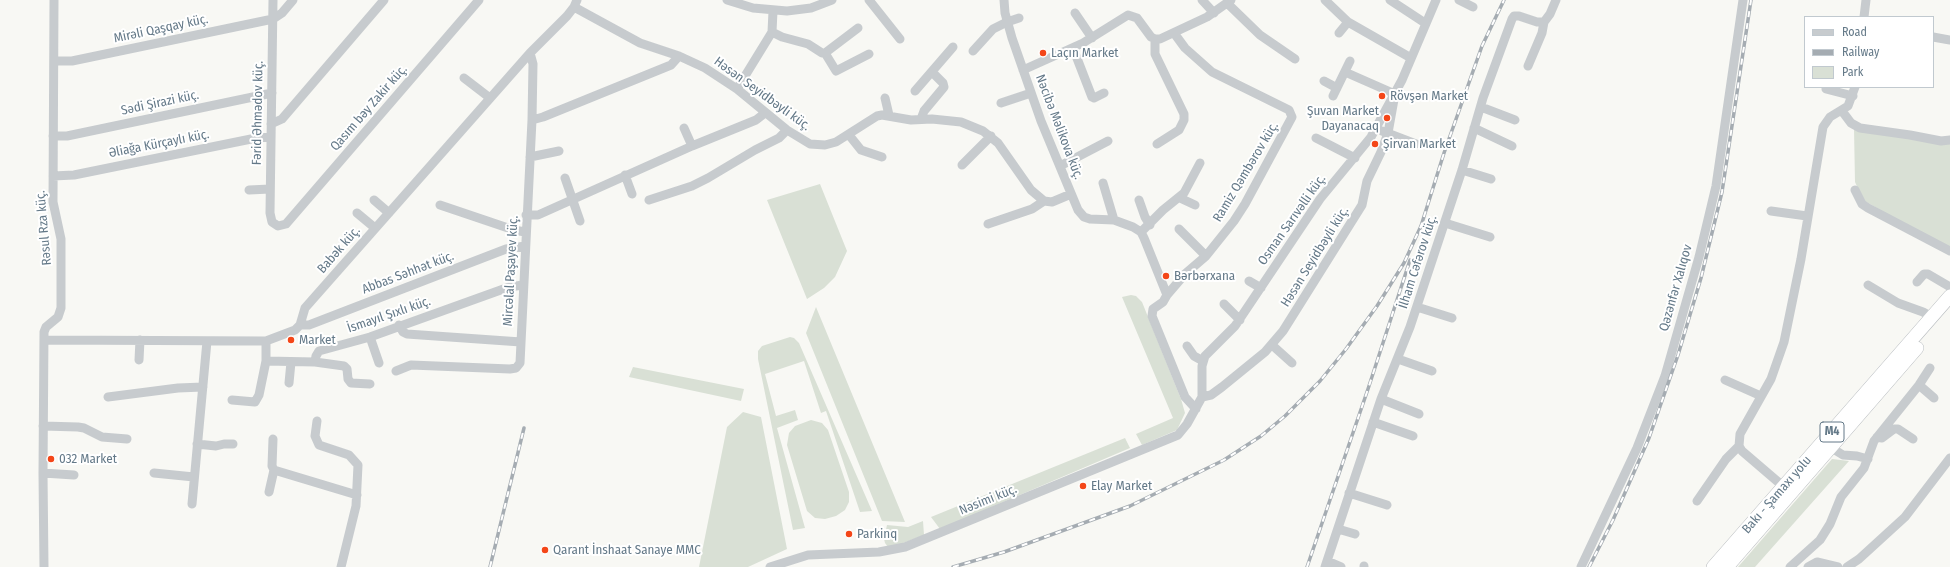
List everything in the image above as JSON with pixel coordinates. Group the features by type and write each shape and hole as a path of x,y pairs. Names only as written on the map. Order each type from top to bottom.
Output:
{"highway":[{"name":"Bakı - Şamaxı yolu","path":"1713,567 1950,296"},
{"name":"Bakı - Şamaxı yolu","path":"1727,567 1950,310"}],"street":[{"name":"Rəsul Rza küç.","path":"44,567 42,474 44,340 46,327 58,317 61,308 62,251 59,229 54,212 53,176 54,0"},
{"name":"Fərid Əhmədov küç.","path":"274,0 270,218 275,224"},
{"path":"273,19 282,13 293,0"},
{"path":"271,124 282,119 384,0"},
{"name":"Qasım bəy Zakir küç.","path":"275,224 278,226 286,224 479,0"},
{"path":"727,0 740,6 773,11 832,0"},
{"name":"Nəcibə Məlikova küç.","path":"1004,0 1007,22 1046,137 1071,194"},
{"path":"1202,0 1214,13"},
{"path":"1325,0 1348,22 1411,58"},
{"path":"1390,0 1425,23"},
{"name":"Osman Sarıvəlli küç.","path":"1203,361 1210,349 1230,332 1240,320 1320,199 1355,158 1376,129 1395,94 1436,0"},
{"path":"1459,0 1472,7"},
{"path":"1528,66 1542,33 1544,22 1550,14 1556,0"},
{"name":"Qəzənfər Xalıqov","path":"1581,567 1647,424 1665,376 1699,257 1716,186 1743,0"},
{"path":"1864,16 1866,0"},
{"path":"873,1 900,39"},
{"path":"1155,39 1160,39 1174,33 1214,13 1229,2 1260,35 1295,59"},
{"name":"Babək küç.","path":"300,325 305,308 576,3"},
{"name":"Həsən Seyidbəyli küç.","path":"576,3 640,43 679,56 704,68 737,89 799,139 818,146 825,145 849,135 877,116 889,115 903,119 961,122 971,125 991,136 1006,153 1031,190 1044,201"},
{"path":"737,89 772,32 773,11"},
{"path":"1075,13 1092,38"},
{"path":"1023,70 1073,48 1092,38 1123,17 1132,15 1137,18 1155,39 1155,54 1184,114 1184,120 1178,130 1157,144"},
{"name":"İlham Cəfərov küç.","path":"1326,564 1381,399 1398,359 1417,307 1462,170 1474,128 1512,19 1514,16 1519,16 1537,22 1544,22"},
{"path":"973,50 993,29 1019,18"},
{"name":"Mirəli Qaşqay küç.","path":"54,61 72,61 273,19"},
{"path":"1339,33 1348,22"},
{"path":"825,53 858,28"},
{"path":"772,32 782,37 808,44 822,53 825,53 836,71 869,54"},
{"name":"Ramiz Qəmbərov küç.","path":"1167,295 1185,274 1206,256 1245,204 1292,117 1289,110 1212,72 1185,48 1174,33"},
{"path":"1934,37 1950,40"},
{"path":"915,91 953,48"},
{"path":"1073,48 1092,97 1094,98 1104,93"},
{"name":"Mircəlal Paşayev küç.","path":"396,371 405,366 417,365 516,368 520,363 525,232 532,120 533,64 530,53"},
{"path":"532,120 543,117 671,65 679,56"},
{"path":"1333,96 1350,61"},
{"path":"921,119 924,111 944,87 943,83 932,72"},
{"path":"1345,72 1395,94"},
{"path":"464,78 490,98"},
{"path":"1324,81 1337,88"},
{"path":"1697,502 1726,459 1739,446 1742,428 1761,396 1778,362 1784,342 1801,259 1823,127 1830,117 1848,106 1854,91 1826,89"},
{"name":"Sədi Şirazi küç.","path":"53,136 67,136 272,93"},
{"path":"1001,103 1031,93"},
{"name":"Həsən Seyidbəyli küç.","path":"1202,397 1211,395 1222,387 1272,345 1283,331 1322,266 1359,212 1364,199 1367,181 1379,157 1388,133 1395,94"},
{"path":"885,98 889,115"},
{"path":"1481,107 1515,120"},
{"path":"1842,111 1851,123 1860,128 1941,141 1950,140"},
{"path":"526,215 538,215 625,175 756,120 765,113"},
{"path":"684,128 692,146"},
{"path":"1474,128 1512,146"},
{"path":"1376,129 1416,144"},
{"path":"649,200 692,186 708,178 778,138 787,130"},
{"path":"849,135 861,150 882,157"},
{"path":"962,166 991,136"},
{"name":"Əliağa Kürçaylı küç.","path":"53,176 74,175 256,138 271,137"},
{"path":"1316,138 1355,158"},
{"path":"1060,166 1108,140"},
{"path":"530,157 559,152"},
{"path":"1141,232 1150,225 1163,210 1180,198 1191,182 1200,163"},
{"path":"1462,170 1491,179"},
{"path":"625,175 632,194"},
{"path":"565,178 580,221"},
{"path":"1103,183 1114,220"},
{"path":"249,190 270,189"},
{"path":"1854,190 1862,204 1868,208 1950,251"},
{"path":"988,224 1032,209 1044,201 1052,202 1071,194 1078,210 1084,217 1090,219 1114,220 1133,227 1141,232 1167,295 1163,302 1153,309 1152,316 1185,397 1196,409 1202,397 1203,361 1194,356 1187,346"},
{"path":"1180,198 1195,205"},
{"path":"374,200 389,213"},
{"path":"1139,200 1145,217 1150,225"},
{"path":"440,205 514,230 525,232"},
{"path":"1771,211 1807,216"},
{"path":"357,213 375,228"},
{"path":"1444,223 1490,237"},
{"path":"1179,229 1206,256"},
{"name":"Abbas Səhhət küç.","path":"300,325 310,325 506,249 525,246"},
{"path":"1917,282 1924,274 1928,274 1950,287"},
{"path":"1249,281 1261,288"},
{"name":"İsmayıl Şıxlı küç.","path":"315,362 319,351 370,337 399,325 509,287 523,285"},
{"path":"1868,285 1898,303 1932,317"},
{"path":"1224,304 1240,320"},
{"path":"1417,307 1452,318"},
{"path":"44,340 266,341 295,330 300,325"},
{"path":"399,325 403,332 407,334 521,342"},
{"path":"370,337 379,362"},
{"path":"139,360 140,340"},
{"path":"192,504 207,341"},
{"path":"232,400 255,402 259,394 266,361 266,341"},
{"path":"1272,345 1292,363"},
{"path":"1398,359 1432,371"},
{"path":"266,361 315,362 344,366 347,369 348,379 351,383 370,384"},
{"path":"289,383 291,362"},
{"path":"1790,567 1820,540 1830,524 1841,498 1858,477 1868,459 1877,436 1919,386 1930,368"},
{"path":"1725,380 1761,396"},
{"path":"1919,386 1934,398"},
{"path":"108,397 178,388 203,387"},
{"path":"1381,399 1419,414"},
{"name":"Nəsimi küç.","path":"770,567 808,555 891,551 912,545 1172,438 1183,430 1196,409"},
{"path":"317,421 315,436 319,445 350,455 358,465 357,495 341,567"},
{"path":"1373,422 1413,436"},
{"path":"43,426 78,427 102,437 127,439"},
{"path":"1877,436 1882,438 1894,429 1898,429 1913,439"},
{"path":"269,492 274,470 272,466 272,438"},
{"path":"197,444 216,446 233,444"},
{"path":"1739,446 1750,459 1784,487"},
{"path":"1830,448 1843,455 1857,456 1868,459"},
{"path":"1847,567 1859,559 1905,517 1950,458"},
{"path":"274,470 357,495"},
{"path":"154,473 194,477"},
{"path":"42,474 74,475"},
{"path":"1349,493 1387,505"},
{"path":"1338,529 1355,534"},
{"path":"1808,567 1817,562 1838,567"},
{"path":"1326,564 1341,567"}],"green space":[{"path":"1854,129 1950,143 1950,246 1948,249 1863,200 1855,182"},
{"path":"820,184 847,251 835,277 824,288 807,299 767,200"},
{"path":"1131,295 1136,296 1142,302 1181,399 1185,413 1177,430 1142,445 1136,434 1173,418 1122,297"},
{"path":"816,307 905,522 882,521 806,333"},
{"path":"790,337 794,338 799,343 872,511 860,512 826,411 821,413 804,361 765,374 776,416 795,410 798,420 777,428 805,528 793,530 758,359 758,351 762,346"},
{"path":"633,367 744,389 741,401 629,377"},
{"path":"743,412 761,417 787,549 748,567 699,567 727,427"},
{"path":"811,420 822,423 828,430 849,492 849,502 845,510 836,516 825,519 815,518 807,511 787,445 789,433 795,426"},
{"path":"1125,438 1130,448 940,529 931,517"},
{"path":"1832,459 1849,461 1755,567 1738,567"},
{"path":"923,521 924,535 893,547 888,547 885,543 884,539 887,525 908,527"}],"railway":[{"path":"953,567 1004,552 1130,506 1224,460 1261,436 1285,416 1320,381 1346,349 1377,306 1404,263 1421,226 1444,153 1482,46 1504,0"},
{"path":"1589,567 1613,520 1649,438 1678,355 1701,278 1722,192 1751,0"},
{"path":"1307,567 1368,389 1410,260"},
{"path":"490,567 524,428"}],"place":[{"name":"Laçın Market","path":"1043,53"},
{"name":"Rövşən Market","path":"1382,96"},
{"name":"Şuvan Market Dayanacaq","path":"1387,118"},
{"name":"Şirvan Market","path":"1375,144"},
{"name":"Bərbərxana","path":"1166,276"},
{"name":"Market","path":"291,340"},
{"name":"032 Market","path":"51,459"},
{"name":"Elay Market","path":"1083,486"},
{"name":"Parkinq","path":"849,534"},
{"name":"Qarant İnshaat Sanaye MMC","path":"545,550"}]}
